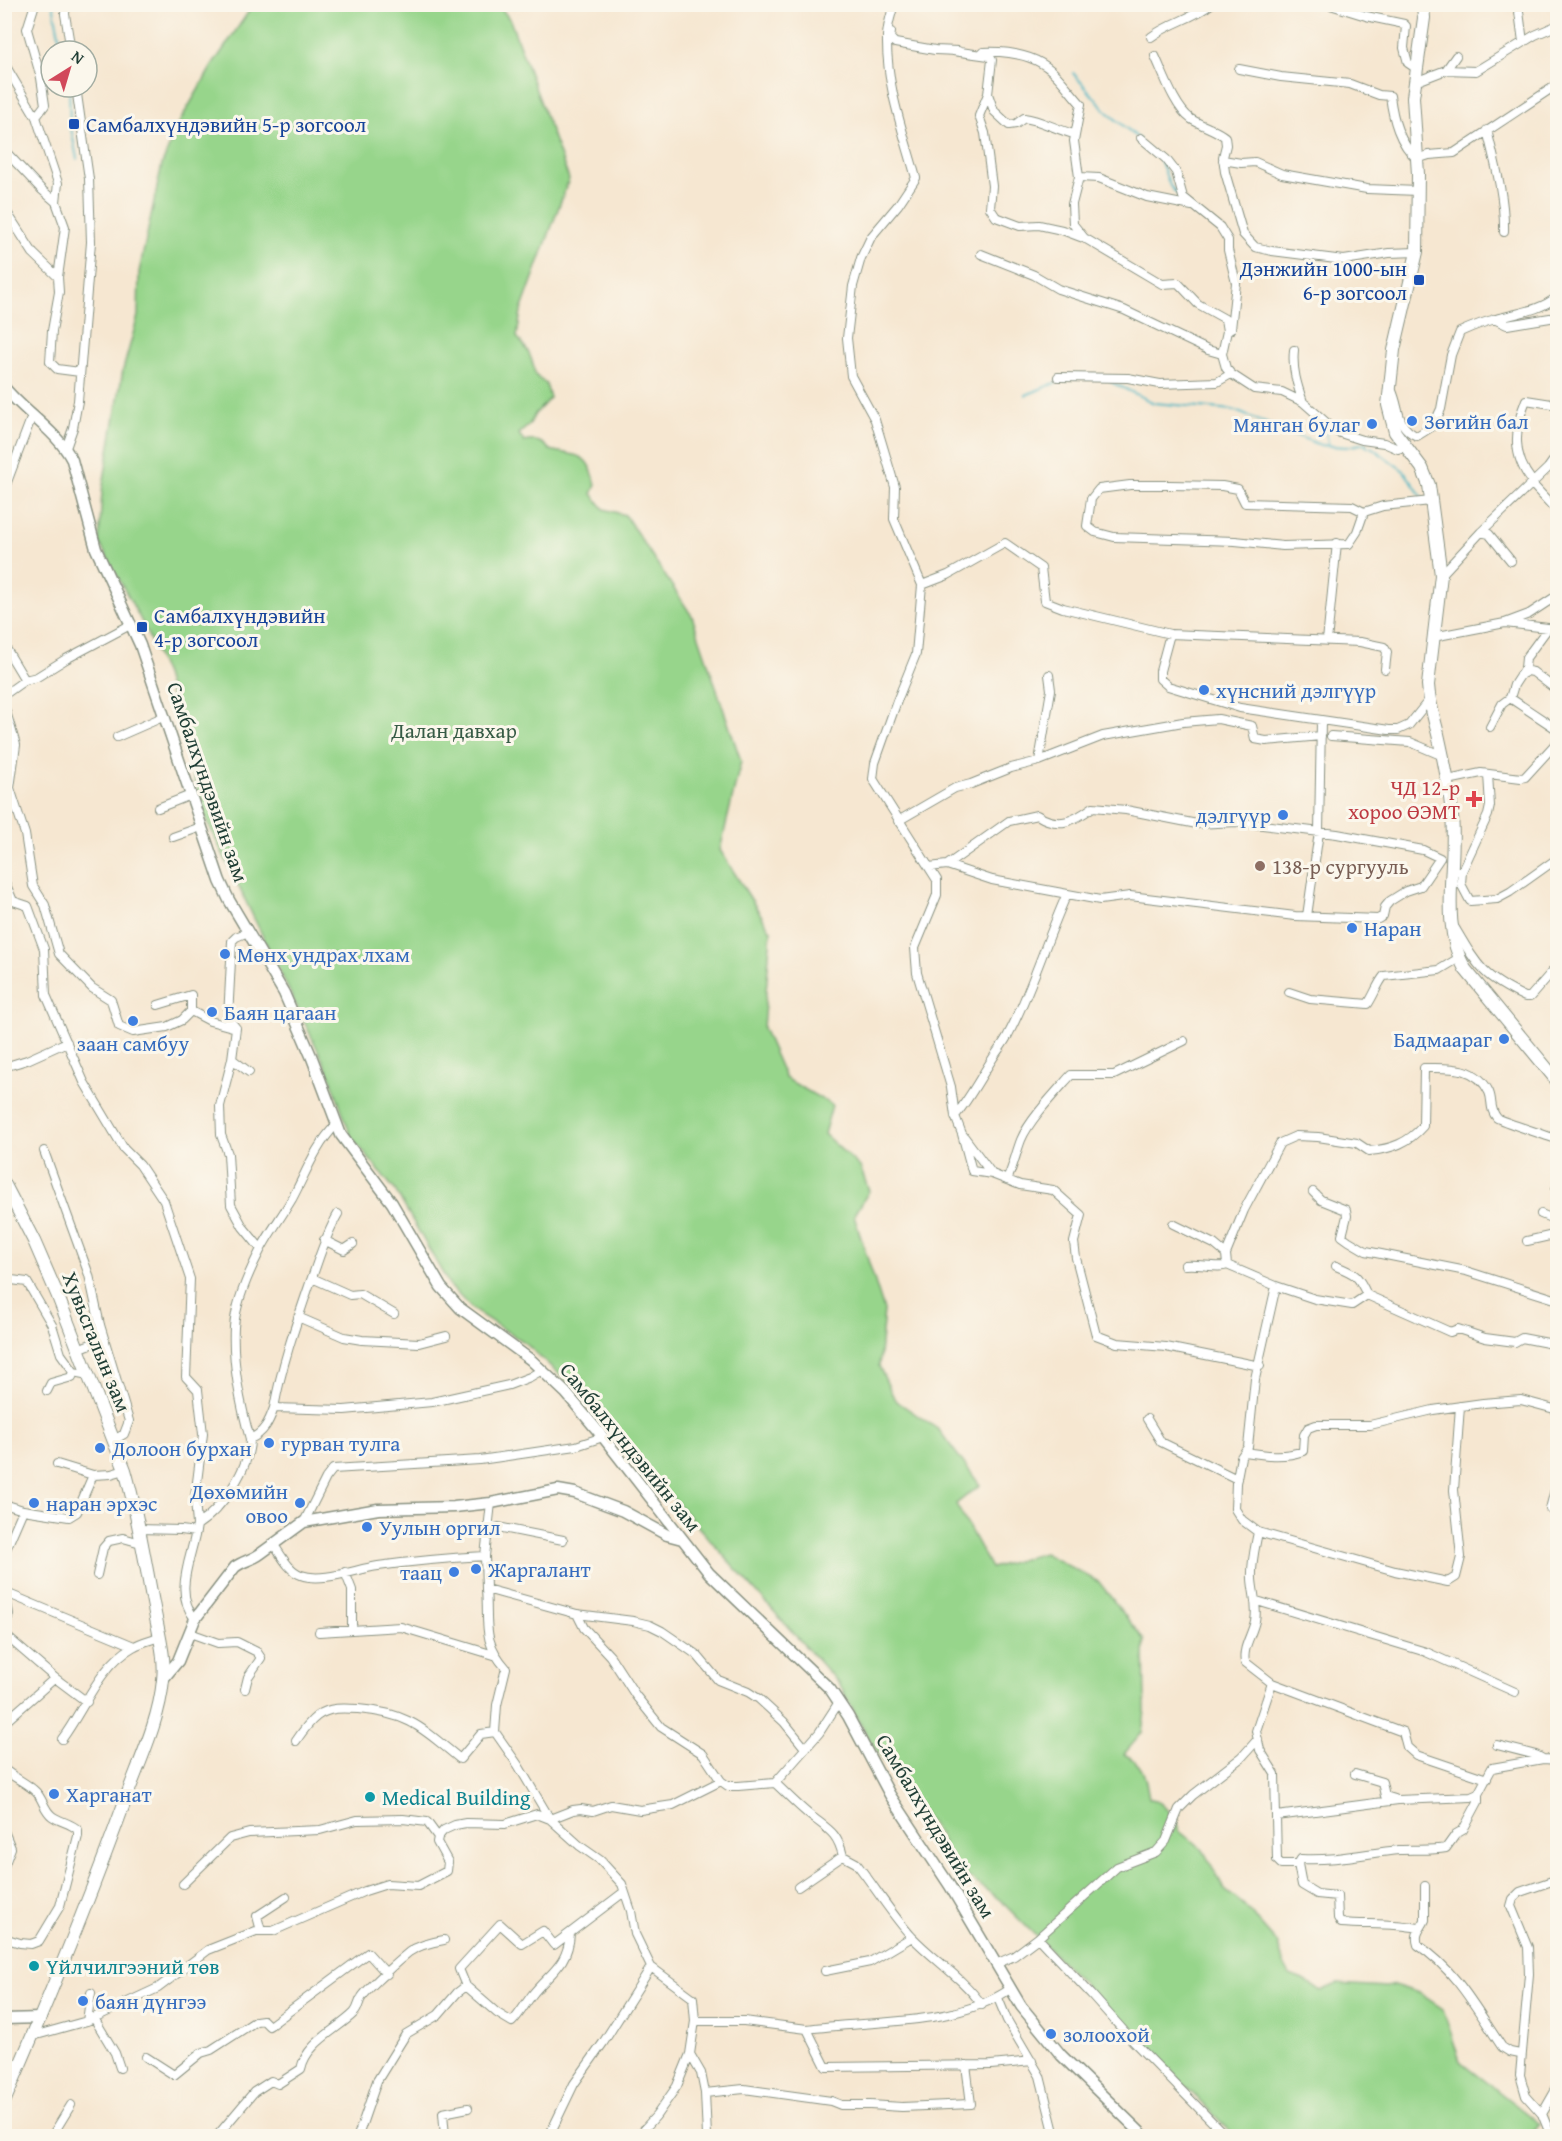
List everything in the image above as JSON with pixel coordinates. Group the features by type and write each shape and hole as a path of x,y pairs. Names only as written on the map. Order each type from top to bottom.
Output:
{"main road":[{"path":"1423,4 1424,18 1412,113 1417,159 1417,252 1400,320 1388,391 1388,405 1395,432 1422,468 1430,485 1441,575 1428,685 1429,700 1448,780 1453,817 1451,866 1453,926 1459,958 1477,985 1557,1082"},
{"name":"Хувьсгалын зам","path":"4,1183 46,1267 124,1470 159,1637 163,1679 150,1733 98,1875 41,2018 4,2102"}],"street":[{"path":"35,4 27,29 41,78 45,105 36,117"},
{"path":"66,4 65,14 69,39"},
{"path":"894,4 887,35 891,80 898,119 916,178 898,205 871,237 861,258 853,286 847,338 850,376 875,420 895,487 894,519 922,585 916,654 879,752 873,780 937,880 937,895 915,948 917,973 951,1087 955,1116 972,1170 992,1174 1020,1185 1053,1190 1081,1215 1074,1242 1096,1335 1117,1342 1166,1347 1260,1366"},
{"path":"1151,37 1211,4"},
{"path":"1327,4 1366,16 1404,24 1406,26 1404,48 1408,63 1416,76 1446,70 1476,71 1523,42 1557,25"},
{"path":"1518,4 1523,42"},
{"path":"889,25 890,38 895,43 989,56 992,60 988,94 979,116 985,133 992,186 990,208 994,215 1020,226 1039,225 1086,239 1162,284 1178,283 1198,304 1225,320 1227,331 1222,354 1226,368 1231,374 1254,389 1282,392 1303,402 1337,432 1362,440 1384,443 1398,449 1405,447"},
{"path":"953,51 998,51 1021,55 1042,63 1057,75 1081,104 1074,134 1079,177 1072,204 1073,224 1086,239"},
{"path":"1155,56 1178,104 1190,118 1225,137 1223,160 1225,172 1243,234 1255,247 1344,260 1389,253 1417,252"},
{"path":"1446,70 1456,56"},
{"path":"4,63 36,117 58,183 57,202 65,227 58,277 59,292 52,331 51,364 57,369 81,372"},
{"path":"1239,69 1281,77 1350,84 1380,95 1390,96 1393,117 1402,139 1417,159 1429,155 1454,153 1557,84"},
{"path":"988,94 994,111 1009,125 1024,118 1074,134"},
{"path":"66,448 73,428 81,372 92,230 89,180 78,99"},
{"path":"1487,130 1497,172 1504,232"},
{"path":"1141,138 1166,159 1176,172 1183,197 1220,227 1228,240 1228,250 1236,283 1233,319 1231,329 1227,331"},
{"path":"4,150 42,190 57,202"},
{"path":"1223,160 1241,163 1255,162 1282,174 1367,189 1418,191"},
{"path":"1079,177 1099,178 1147,198 1193,206"},
{"path":"6,212 33,253 58,277"},
{"path":"981,254 1034,275 1058,288 1124,310 1208,350 1222,354"},
{"path":"1388,391 1392,391 1396,400 1400,421 1410,433 1417,436 1433,426 1441,409 1451,355 1460,332 1494,319 1531,311 1555,299"},
{"path":"1494,319 1507,325 1550,318"},
{"path":"1294,350 1296,383 1303,402"},
{"path":"1058,377 1128,378 1160,384 1217,382 1231,374"},
{"name":"Самбалхүндэвийн зам","path":"4,387 66,448 76,474 96,549 132,624 220,881 289,1004 336,1125 347,1144 396,1209 433,1276 446,1293 470,1316 542,1370 579,1408 718,1582 811,1669 839,1701 890,1795 940,1869 1021,2006 1061,2055 1144,2136"},
{"path":"1557,405 1526,400 1518,420 1517,452 1530,483 1557,511"},
{"path":"4,490 32,416"},
{"path":"1441,575 1530,483 1548,468 1557,454"},
{"path":"1364,512 1357,532 1349,544 1283,546 1236,541 1114,537 1095,532 1087,526 1091,498 1099,489 1130,485 1222,486 1238,489 1245,503 1352,506 1364,512 1383,506 1431,501"},
{"path":"1481,532 1489,534 1511,561"},
{"path":"922,585 948,575 1005,543 1041,568 1045,601 1063,608 1170,634 1360,642 1384,646 1387,652 1385,669"},
{"path":"1327,641 1332,573 1337,543"},
{"path":"1433,637 1505,623 1528,614 1557,595"},
{"path":"1505,623 1553,627"},
{"path":"4,695 25,680 37,677 132,624"},
{"path":"1490,727 1502,704 1510,698 1514,685 1525,668 1526,658 1553,627"},
{"path":"1170,634 1160,671 1160,680 1168,686 1240,708 1398,730 1409,725 1429,700"},
{"path":"4,645 25,680"},
{"path":"1520,675 1528,671 1533,672 1557,691"},
{"path":"1039,761 1051,690 1049,675"},
{"path":"1510,698 1557,730"},
{"path":"4,705 16,745 7,788 25,834 33,886 45,905 59,954 92,988 111,1000 119,1026 133,1032 167,1027 182,1020 191,1011 191,995 158,1005"},
{"path":"117,737 165,716"},
{"path":"898,820 955,788 1011,768 1039,761 1103,736 1184,722 1218,719 1252,726 1255,739 1266,741 1321,736"},
{"path":"1307,916 1319,832 1321,721"},
{"path":"1331,736 1410,742 1443,756"},
{"path":"1448,780 1472,774 1526,777 1557,741"},
{"path":"947,864 992,880 1100,900 1130,896 1307,916 1378,919 1383,916 1385,907 1390,901 1406,891 1421,886 1451,866 1476,843 1490,806 1488,774"},
{"path":"158,808 191,795"},
{"path":"929,867 947,864 1009,821 1037,815 1049,822 1074,821 1093,807 1126,810 1197,824 1237,822 1319,832 1423,850 1451,866 1470,901 1497,899 1557,858"},
{"path":"173,837 201,826"},
{"path":"4,880 13,901 28,906 44,950 46,994 84,1082 124,1149 140,1165 164,1201 190,1279 186,1377 198,1390 204,1434 195,1498 196,1528 184,1595 187,1607 195,1618"},
{"path":"955,1116 973,1093 1008,1036 1067,894"},
{"path":"1453,926 1476,963 1491,979 1525,997 1530,997 1557,966"},
{"path":"248,932 232,941 228,1018 236,1028 232,1059 220,1106 221,1135 228,1154 229,1196 237,1218 261,1250"},
{"path":"1289,993 1310,999 1368,1004 1384,976 1439,970 1459,958"},
{"path":"191,1011 210,1021 236,1028"},
{"path":"1007,1180 1015,1163 1022,1138 1071,1076 1114,1075 1184,1041"},
{"path":"4,1067 27,1060 67,1042"},
{"path":"232,1059 249,1072"},
{"path":"1227,1265 1226,1254 1244,1210 1280,1143 1296,1136 1358,1143 1370,1151 1385,1150 1401,1145 1423,1126 1424,1068 1450,1068 1475,1075 1490,1094 1490,1109 1499,1120 1557,1140"},
{"path":"138,1529 196,1528 213,1512 233,1485 248,1455 250,1439 239,1390 234,1328 241,1296 261,1250 293,1197 319,1145 336,1125"},
{"path":"962,1134 992,1174"},
{"path":"44,1151 89,1275 104,1339 129,1421 124,1434 114,1440"},
{"path":"1313,1191 1321,1200 1346,1210 1347,1216 1342,1236 1366,1251 1466,1271 1557,1300"},
{"path":"250,1439 263,1430 274,1408 284,1361 298,1317 324,1240 338,1214"},
{"path":"1541,1214 1557,1221"},
{"path":"1173,1224 1214,1244 1226,1254"},
{"path":"1527,1241 1557,1234"},
{"path":"324,1240 344,1250 353,1244"},
{"path":"1185,1265 1197,1263 1223,1267 1227,1265 1276,1286 1315,1299 1352,1305 1367,1295"},
{"path":"1336,1266 1360,1278 1367,1295 1450,1332 1458,1329 1485,1338 1515,1342 1522,1338 1557,1345"},
{"path":"312,1278 350,1295 360,1294 394,1314"},
{"path":"4,1280 27,1282 52,1325 61,1354 74,1372 88,1375"},
{"path":"1276,1286 1256,1379 1248,1447 1241,1457 1234,1509 1242,1520 1258,1532 1395,1571 1448,1582 1456,1577 1461,1557 1454,1490 1460,1406"},
{"path":"298,1317 344,1337 362,1340 419,1343 446,1336"},
{"path":"78,1349 104,1339"},
{"path":"274,1408 344,1410 432,1402 509,1384 531,1377 542,1370"},
{"path":"47,1391 51,1383 72,1377 74,1372"},
{"path":"1245,1452 1269,1456 1303,1451 1304,1435 1308,1428 1317,1425 1370,1425 1433,1410 1521,1400 1557,1410"},
{"path":"1147,1419 1161,1442 1237,1479"},
{"path":"304,1522 326,1478 333,1469 480,1460 576,1446 603,1437"},
{"path":"57,1464 93,1475 111,1474 124,1470"},
{"path":"4,1504 23,1510 69,1517 77,1512 93,1475"},
{"path":"1550,1509 1557,1478"},
{"path":"163,1679 178,1661 195,1618 235,1567 243,1561 253,1559 304,1522 378,1509 454,1507 566,1490 623,1511 661,1533 682,1539"},
{"path":"491,1503 485,1556 486,1628 494,1655 506,1668 497,1705 495,1732 518,1765 549,1819 579,1846 600,1860 622,1884 631,1911 635,1934 651,1967 693,1998 695,2021 690,2054 677,2086 656,2116 638,2136"},
{"path":"4,1554 23,1510"},
{"path":"488,1525 563,1540"},
{"path":"1258,1532 1252,1561 1253,1592 1257,1601 1254,1622 1243,1656 1245,1662 1272,1683 1403,1732 1407,1747 1416,1755 1487,1779"},
{"path":"97,1575 103,1548 109,1541 123,1538 141,1543"},
{"path":"274,1545 290,1567 303,1576 326,1578 378,1566 485,1556"},
{"path":"345,1572 352,1590 352,1628"},
{"path":"486,1589 578,1614 650,1624 697,1655 718,1680 759,1699 784,1722 806,1748"},
{"path":"5,1592 134,1646"},
{"path":"5,1592 9,1614 4,1633 54,1678 87,1701"},
{"path":"1257,1601 1426,1652 1515,1692"},
{"path":"578,1614 584,1628 610,1656 636,1696 661,1727 703,1754 721,1781 728,1785 775,1783 819,1733 839,1701"},
{"path":"319,1632 352,1628 401,1627 494,1655"},
{"path":"190,1633 218,1643 237,1642 257,1652 261,1658 248,1677 245,1689"},
{"path":"62,1739 107,1668 134,1646 159,1637"},
{"path":"4,1723 54,1678"},
{"path":"1272,1683 1256,1731 1260,1750 1275,1774 1277,1860 1281,1864 1298,1864"},
{"path":"296,1741 317,1716 343,1708 377,1711 407,1719 428,1732 459,1759 481,1734 495,1732"},
{"path":"996,1964 1014,1956 1038,1938 1117,1868 1156,1852 1166,1841 1179,1809 1193,1795 1242,1757 1258,1739"},
{"path":"1497,1744 1543,1759"},
{"path":"1418,1928 1397,1924 1341,1923 1338,1918 1337,1896 1317,1894 1302,1885 1298,1864 1302,1859 1446,1848 1456,1833 1462,1830 1478,1802 1478,1794 1492,1768 1543,1759 1557,1760"},
{"path":"4,1769 35,1791 54,1818 74,1826 78,1830 78,1836 60,1906 47,1924 39,1941 20,1944 4,1938"},
{"path":"1355,1774 1382,1782 1385,1796 1398,1800"},
{"path":"33,2036 90,2019 158,1988 208,1950 256,1931 273,1931 376,1887 387,1884 418,1886 447,1871 448,1862 437,1842 444,1830 455,1825 505,1824 537,1814 549,1819 573,1810 593,1811 611,1805 640,1810 673,1805 721,1781"},
{"path":"775,1783 814,1819 826,1825 840,1844 843,1856 856,1863 912,1937 972,1991 982,2005"},
{"path":"1276,1816 1314,1813 1398,1800 1471,1797 1478,1794"},
{"path":"183,1884 230,1838 249,1833 301,1832 320,1830 357,1820 403,1819 427,1822 438,1837"},
{"path":"4,1831 11,1848 4,1866"},
{"path":"798,1887 843,1856"},
{"path":"1551,2136 1542,2114 1526,2096 1520,2075 1520,2054 1529,1974 1528,1947 1511,1906 1513,1899 1520,1892 1557,1879"},
{"path":"1425,1886 1425,1920 1418,1928 1419,1945 1441,1963 1459,1983 1502,2047 1520,2054"},
{"path":"570,1934 569,1945 556,1972 532,1994 512,2022 466,1986 459,1969 500,1924 522,1944 543,1931 554,1945 624,1892"},
{"path":"261,1931 257,1916 286,1897"},
{"path":"825,1971 870,1962 912,1937"},
{"path":"1038,1938 1132,2040 1226,2136"},
{"path":"217,2136 254,2092 271,2081 278,2084 301,2069 303,2059 318,2041 339,2027 357,2010 361,1998 411,1951 444,1940"},
{"path":"146,2057 174,2075 201,2053 211,2050 256,2021 263,2020 269,2026 368,1953 387,1974"},
{"path":"549,2136 574,2084 651,1967"},
{"path":"358,2136 377,2081 406,2034 438,2015 466,1986"},
{"path":"695,2021 744,2021 807,2029 840,2024 897,2022 982,2005 998,1998 1010,1989"},
{"path":"91,1993 90,2019 115,2053 120,2068"},
{"path":"998,1998 1007,2020 1032,2061 1044,2089 1055,2135 1036,2136"},
{"path":"4,2019 41,2018"},
{"path":"807,2029 826,2067 966,2066 1032,2061"},
{"path":"690,2054 701,2073 705,2093 707,2136"},
{"path":"705,2093 744,2089 831,2101 841,2105 870,2104 902,2108 971,2104 966,2066"},
{"path":"1542,2114 1557,2086"},
{"path":"52,2136 71,2105"},
{"path":"425,2136 446,2136 443,2113 468,2108"}],"green space":[{"name":"Далан давхар","path":"253,5 499,5 510,20 569,179 521,311 517,337 529,354 535,375 546,384 550,398 519,434 524,442 538,442 550,450 575,455 586,461 596,485 592,494 604,509 625,515 692,616 741,761 720,850 771,931 763,1028 785,1078 832,1105 824,1134 860,1167 869,1191 854,1216 884,1310 879,1366 895,1400 939,1430 980,1485 956,1504 991,1568 1044,1553 1099,1582 1144,1640 1145,1711 1142,1733 1124,1754 1136,1762 1143,1772 1149,1798 1160,1803 1175,1817 1179,1831 1203,1850 1225,1890 1243,1904 1277,1943 1290,1975 1321,1991 1337,1984 1386,1987 1394,1985 1419,1993 1443,2009 1460,2061 1540,2124 1530,2136 1235,2136 1000,1900 948,1862 940,1836 873,1746 839,1684 571,1385 525,1343 473,1310 450,1286 395,1190 351,1137 329,1073 204,815 165,675 144,626 99,542 102,491 123,370 138,316 139,272 162,164 180,121 212,66"}],"waterway":[{"path":"53,4 60,39"},
{"path":"1073,73 1107,112 1139,139"},
{"path":"69,99 70,123 77,159"},
{"path":"1160,159 1170,186 1179,196"},
{"path":"1026,395 1062,380"},
{"path":"1111,382 1154,403 1233,410 1320,445 1346,447 1366,443 1367,447 1371,447 1404,471 1422,497"},
{"path":"1324,425 1329,446"}],"place":[{"name":"Самбалхүндэвийн 5-р зогсоол","path":"74,124"},
{"name":"Дэнжийн 1000-ын 6-р зогсоол","path":"1419,280"},
{"name":"Зөгийн бал","path":"1412,421"},
{"name":"Мянган булаг","path":"1372,424"},
{"name":"Самбалхүндэвийн 4-р зогсоол","path":"142,627"},
{"name":"хүнсний дэлгүүр","path":"1204,690"},
{"name":"ЧД 12-р хороо ӨЭМТ","path":"1474,799"},
{"name":"дэлгүүр","path":"1283,815"},
{"name":"138-р сургууль","path":"1260,866"},
{"name":"Наран","path":"1352,928"},
{"name":"Мөнх ундрах лхам","path":"225,954"},
{"name":"Баян цагаан","path":"212,1012"},
{"name":"заан самбуу","path":"133,1021"},
{"name":"Бадмаараг","path":"1504,1039"},
{"name":"гурван тулга","path":"269,1443"},
{"name":"Долоон бурхан","path":"100,1448"},
{"name":"наран эрхэс","path":"34,1503"},
{"name":"Дөхөмийн овоо","path":"300,1503"},
{"name":"Уулын оргил","path":"367,1527"},
{"name":"Жаргалант","path":"476,1569"},
{"name":"таац","path":"454,1572"},
{"name":"Харганат","path":"54,1794"},
{"name":"Medical Building","path":"370,1797"},
{"name":"Үйлчилгээний төв","path":"34,1966"},
{"name":"баян дүнгээ","path":"83,2001"},
{"name":"золоохой","path":"1051,2034"}]}
